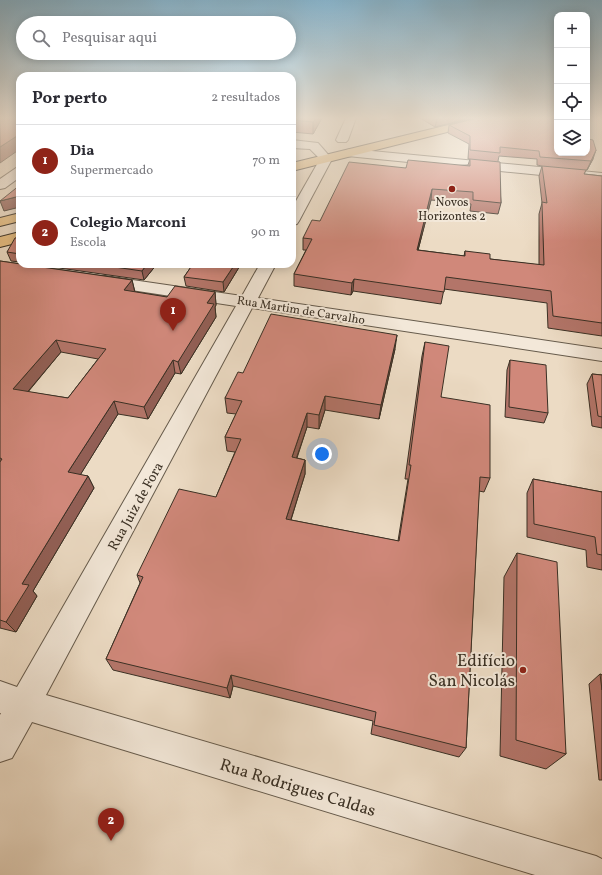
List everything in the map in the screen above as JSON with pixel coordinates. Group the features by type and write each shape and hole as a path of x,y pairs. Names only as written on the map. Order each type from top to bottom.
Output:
{"main road":[{"path":"296,166 326,159"},
{"path":"0,222 16,218"},
{"path":"0,242 16,238"}],"street":[{"path":"296,214 326,159"},
{"path":"412,159 602,177"},
{"path":"0,185 16,174"},
{"name":"Rua Juiz de Fora","path":"0,746 12,701 248,302 266,268"},
{"name":"Rua Martim de Carvalho","path":"92,279 602,355"},
{"name":"Rua Rodrigues Caldas","path":"12,701 596,875"}],"building":[{"path":"470,159 500,162 501,203 473,200 473,192 432,189 417,250 465,256 465,251 490,254 490,259 544,265 542,202 547,203 542,166 586,170 584,174 602,176 602,323 553,316 551,291 446,277 444,292 354,279 352,283 294,274 312,239 303,238 312,220 320,221 349,162 406,168 408,160 470,166"},
{"path":"563,159 592,159 591,161"},
{"path":"16,188 16,197 0,201"},
{"path":"15,238 16,253 7,252"},
{"path":"0,261 16,263 16,268 49,268 132,280 124,290 167,297 175,286 215,292 207,303 214,304 178,362 173,360 144,407 114,401 68,472 88,476 22,584 29,585 6,622 0,620 0,462 2,459 0,458","holes":["56,340 106,349 68,398 13,389"]},
{"path":"121,268 144,268 142,271"},
{"path":"190,268 232,268 223,282 184,277"},
{"path":"271,314 397,335 381,405 325,396 319,415 307,413 292,457 305,460 286,519 399,541 411,465 409,465 425,342 449,346 441,397 490,405 490,478 480,477 466,748 374,725 376,712 231,675 227,688 106,659 143,577 137,575 179,489 216,497 241,439 225,437 242,401 225,398 238,372 243,373"},
{"path":"510,360 546,365 548,413 509,407"},
{"path":"592,374 602,375 602,417 598,416"},
{"path":"533,479 602,492 602,555 597,554 595,537 534,524"},
{"path":"517,553 557,562 566,754 516,740"},
{"path":"600,674 602,675 602,690"}],"place":[{"name":"Novos Horizontes 2","path":"452,189"},
{"name":"Dia","path":"173,331"},
{"name":"Edifício San Nicolás","path":"523,670"},
{"name":"Colegio Marconi","path":"111,841"}]}
